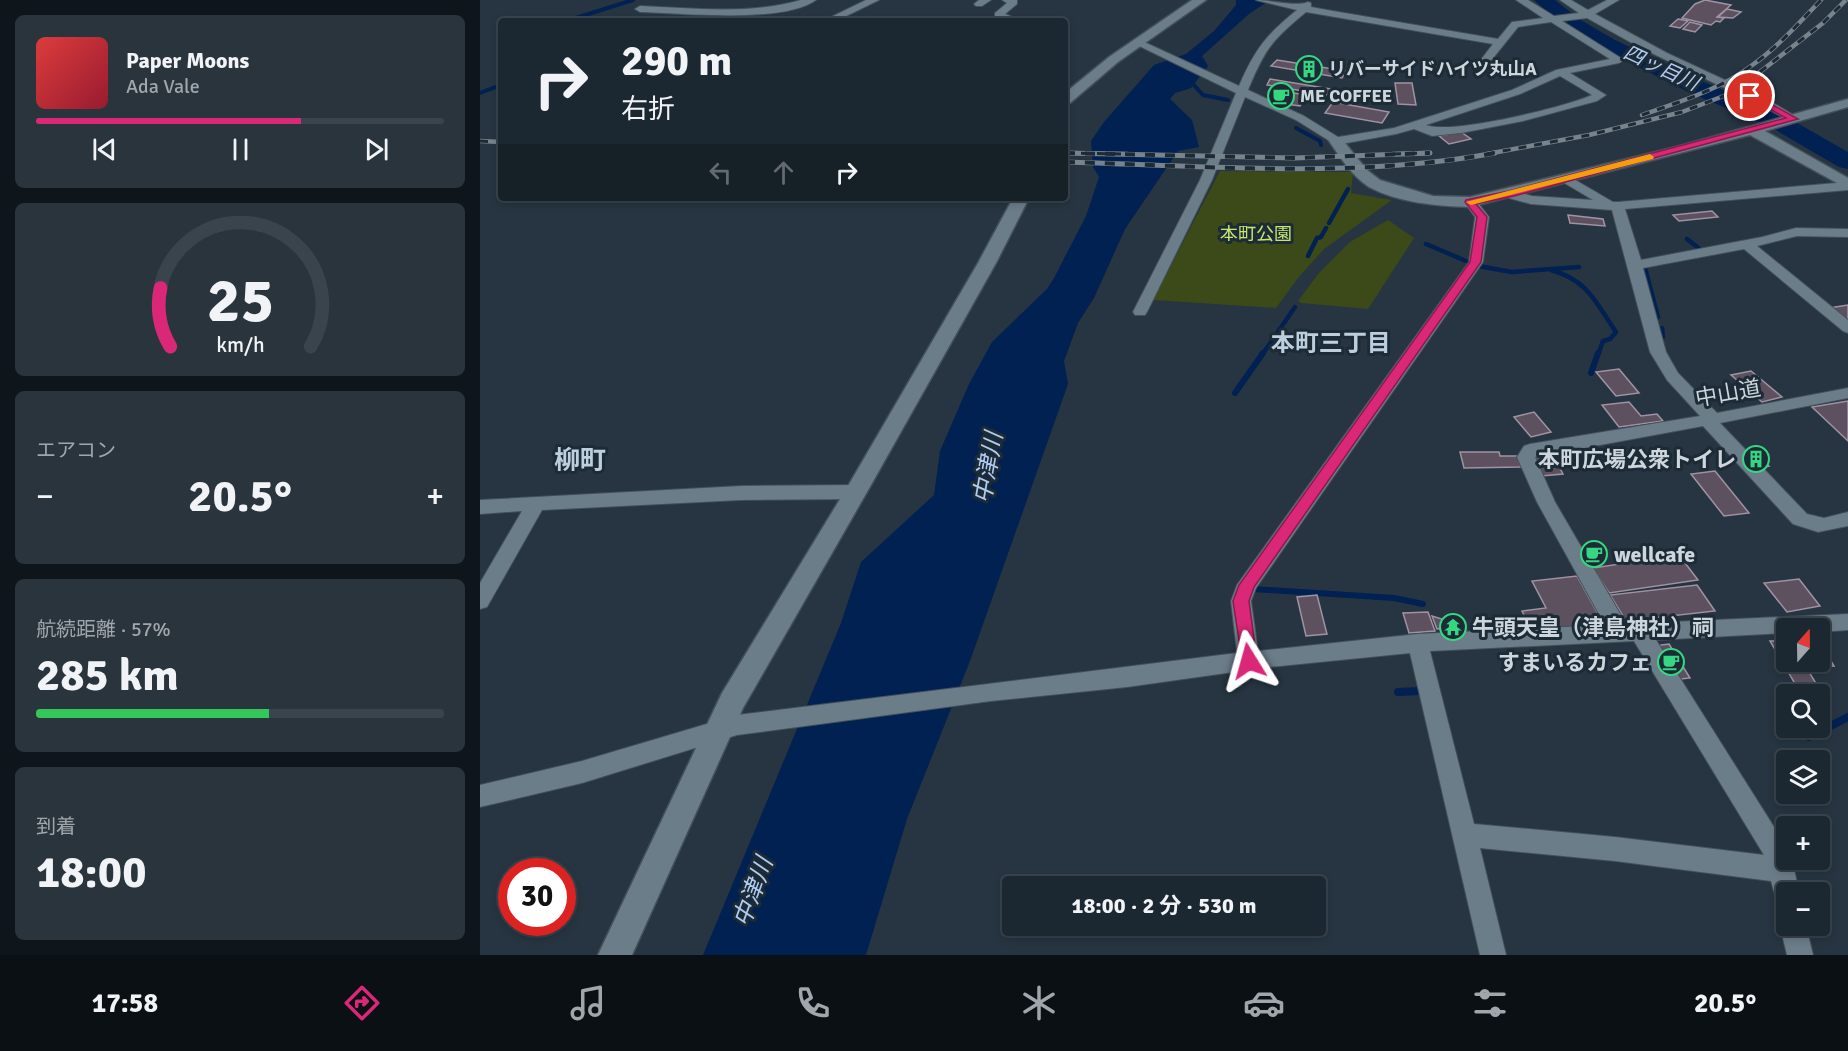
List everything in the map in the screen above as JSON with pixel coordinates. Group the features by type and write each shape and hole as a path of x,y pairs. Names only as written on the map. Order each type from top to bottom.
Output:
{"street":[{"path":"640,9 738,12 780,9 811,0"},
{"path":"835,18 874,0"},
{"path":"1007,0 1014,2 998,15 1008,18"},
{"path":"1068,97 1089,76 1143,45 1200,0"},
{"path":"1261,0 1500,42"},
{"path":"1140,312 1206,180 1237,89 1272,35 1299,8 1314,0"},
{"path":"1336,141 1375,136 1415,125 1516,92 1560,72 1620,60 1521,0"},
{"path":"1565,0 1585,15 1687,67 1764,101 1791,119"},
{"path":"1481,66 1515,24 1585,15 1614,0"},
{"path":"1143,45 1300,118 1336,141 1362,173 1374,183 1432,201 1470,202 1510,194 1848,103"},
{"path":"1415,125 1432,132 1461,130 1523,118 1593,99 1600,95 1560,72"},
{"path":"1758,129 1848,185"},
{"path":"1565,178 1615,206 1636,265 1652,324 1652,336 1666,369 1800,519 1812,525 1825,526 1848,519"},
{"path":"1510,194 1531,200 1615,206 1848,185"},
{"path":"615,955 728,727 732,701 982,273 1019,201"},
{"path":"1249,661 1241,601 1247,585 1476,262 1482,217 1470,202"},
{"path":"1636,265 1796,232 1848,233"},
{"path":"1745,243 1848,328"},
{"name":"中山道","path":"1630,632 1546,502 1527,457 1530,450 1710,420 1848,393"},
{"path":"480,507 741,493 856,492"},
{"path":"480,601 536,504"},
{"path":"480,796 582,772 728,727 979,694 1418,643 1848,622"},
{"path":"1466,835 1616,849 1784,882 1779,857 1630,632"},
{"path":"1418,643 1493,955"},
{"path":"1795,936 1800,955"}],"green space":[{"name":"本町公園","path":"1220,171 1353,172 1351,193 1392,200 1324,249 1298,278 1276,308 1153,300"},
{"name":"本町公園","path":"1388,220 1414,238 1368,309 1298,301 1319,273 1350,242"}],"water":[{"name":"中津川","path":"1236,0 1270,0 1249,14 1202,56 1208,66 1191,88 1175,93 1170,99 1192,120 1199,147 1178,151 1125,229 1094,298 1078,323 1064,361 1068,384 970,661 907,819 866,955 703,955 841,623 861,562 934,495 940,451 969,384 992,342 1047,289 1086,216 1099,177 1093,167 1091,141 1104,122 1154,65 1186,54 1214,31 1236,5"}],"building":[{"path":"1705,0 1731,5 1717,17 1724,18 1720,22 1716,21 1711,25 1682,18 1695,4"},
{"path":"1727,9 1741,12 1733,18 1718,17"},
{"path":"1678,19 1688,21 1680,28 1670,26"},
{"path":"1690,22 1702,25 1695,32 1683,29"},
{"name":"リバーサイドハイツ丸山A","path":"1277,60 1346,71 1342,78 1271,66"},
{"path":"1270,79 1331,89 1327,95 1267,85"},
{"path":"1395,83 1412,83 1416,105 1398,104"},
{"name":"ME COFFEE","path":"1277,91 1290,93 1285,101 1272,98"},
{"path":"1293,93 1308,95 1300,106 1285,104"},
{"path":"1333,102 1389,112 1382,123 1325,113"},
{"path":"1461,132 1471,139 1449,144 1439,136"},
{"path":"1712,211 1718,217 1679,221 1673,215"},
{"path":"1568,215 1603,219 1605,226 1570,223"},
{"path":"1848,305 1848,323 1829,308"},
{"path":"1619,369 1639,393 1616,396 1596,372"},
{"path":"1751,371 1782,397 1762,402 1731,375"},
{"path":"1848,401 1848,441 1812,407"},
{"path":"1629,402 1641,416 1657,414 1663,421 1619,427 1602,405"},
{"path":"1534,412 1551,432 1531,437 1514,417"},
{"name":"本町広場公衆トイレ","path":"1751,449 1769,466 1761,468 1743,451"},
{"path":"1460,452 1499,452 1500,456 1517,456 1521,467 1464,468"},
{"path":"1552,453 1563,474 1541,476 1533,460 1535,454"},
{"path":"1715,471 1749,513 1724,516 1691,474"},
{"path":"1679,555 1698,580 1609,593 1593,568"},
{"path":"1577,576 1603,623 1532,631 1522,611 1546,608 1532,581"},
{"path":"1799,579 1820,606 1787,612 1764,583"},
{"path":"1697,585 1715,611 1626,621 1610,595"},
{"path":"1317,595 1327,634 1306,636 1297,597"},
{"path":"1428,612 1435,631 1409,633 1403,613"},
{"path":"1432,616 1445,620 1449,628 1437,629"},
{"path":"1770,641 1776,641 1776,651"},
{"name":"すまいるカフェ","path":"1669,644 1690,678 1673,680 1653,646"},
{"path":"1788,672 1809,672 1816,684 1795,684"}],"waterway":[{"path":"576,18 633,0"},
{"name":"四ッ目川","path":"1543,0 1572,23 1608,44 1698,88 1775,120 1848,162"},
{"path":"1191,82 1203,95 1228,100"},
{"path":"480,93 498,86"},
{"path":"1296,128 1320,141 1321,145"},
{"path":"1329,223 1348,189"},
{"path":"1308,256 1317,238 1321,237 1326,228"},
{"path":"1687,239 1701,250"},
{"path":"1426,244 1466,261"},
{"path":"1478,266 1512,272 1579,267"},
{"path":"1645,268 1658,317"},
{"path":"1551,270 1564,274 1583,286 1616,332 1610,339 1603,341 1598,355"},
{"path":"1262,355 1295,307"},
{"path":"1662,328 1663,337"},
{"path":"1235,393 1263,353"},
{"path":"1591,373 1598,353"},
{"path":"1253,589 1394,598 1423,604"},
{"path":"1398,692 1420,691"},
{"path":"1830,726 1848,717"}],"railway":[{"path":"1642,115 1698,95 1739,74 1779,43 1821,0"},
{"path":"1487,154 1589,135 1682,112 1734,92 1823,23 1846,0"},
{"path":"480,141 498,142"},
{"path":"1068,153 1295,158 1430,153 1393,154"},
{"path":"1068,153 1127,154"},
{"path":"1068,162 1226,168 1334,168 1442,161 1495,153"}],"slow traffic":[{"path":"1471,202 1650,157"}],"place":[{"name":"リバーサイドハイツ丸山A","path":"1309,69"},
{"name":"ME COFFEE","path":"1281,96"},
{"name":"本町広場公衆トイレ","path":"1756,459"},
{"name":"wellcafe","path":"1594,554"},
{"name":"牛頭天皇（津島神社）祠","path":"1453,627"},
{"name":"すまいるカフェ","path":"1671,662"}],"district":[{"name":"本町三丁目","path":"1331,343"},
{"name":"柳町","path":"580,461"}],"route":[{"path":"1249,661 1241,601 1247,585 1476,262 1482,217 1470,202 1510,194 1794,119 1764,101 1750,96"}]}
